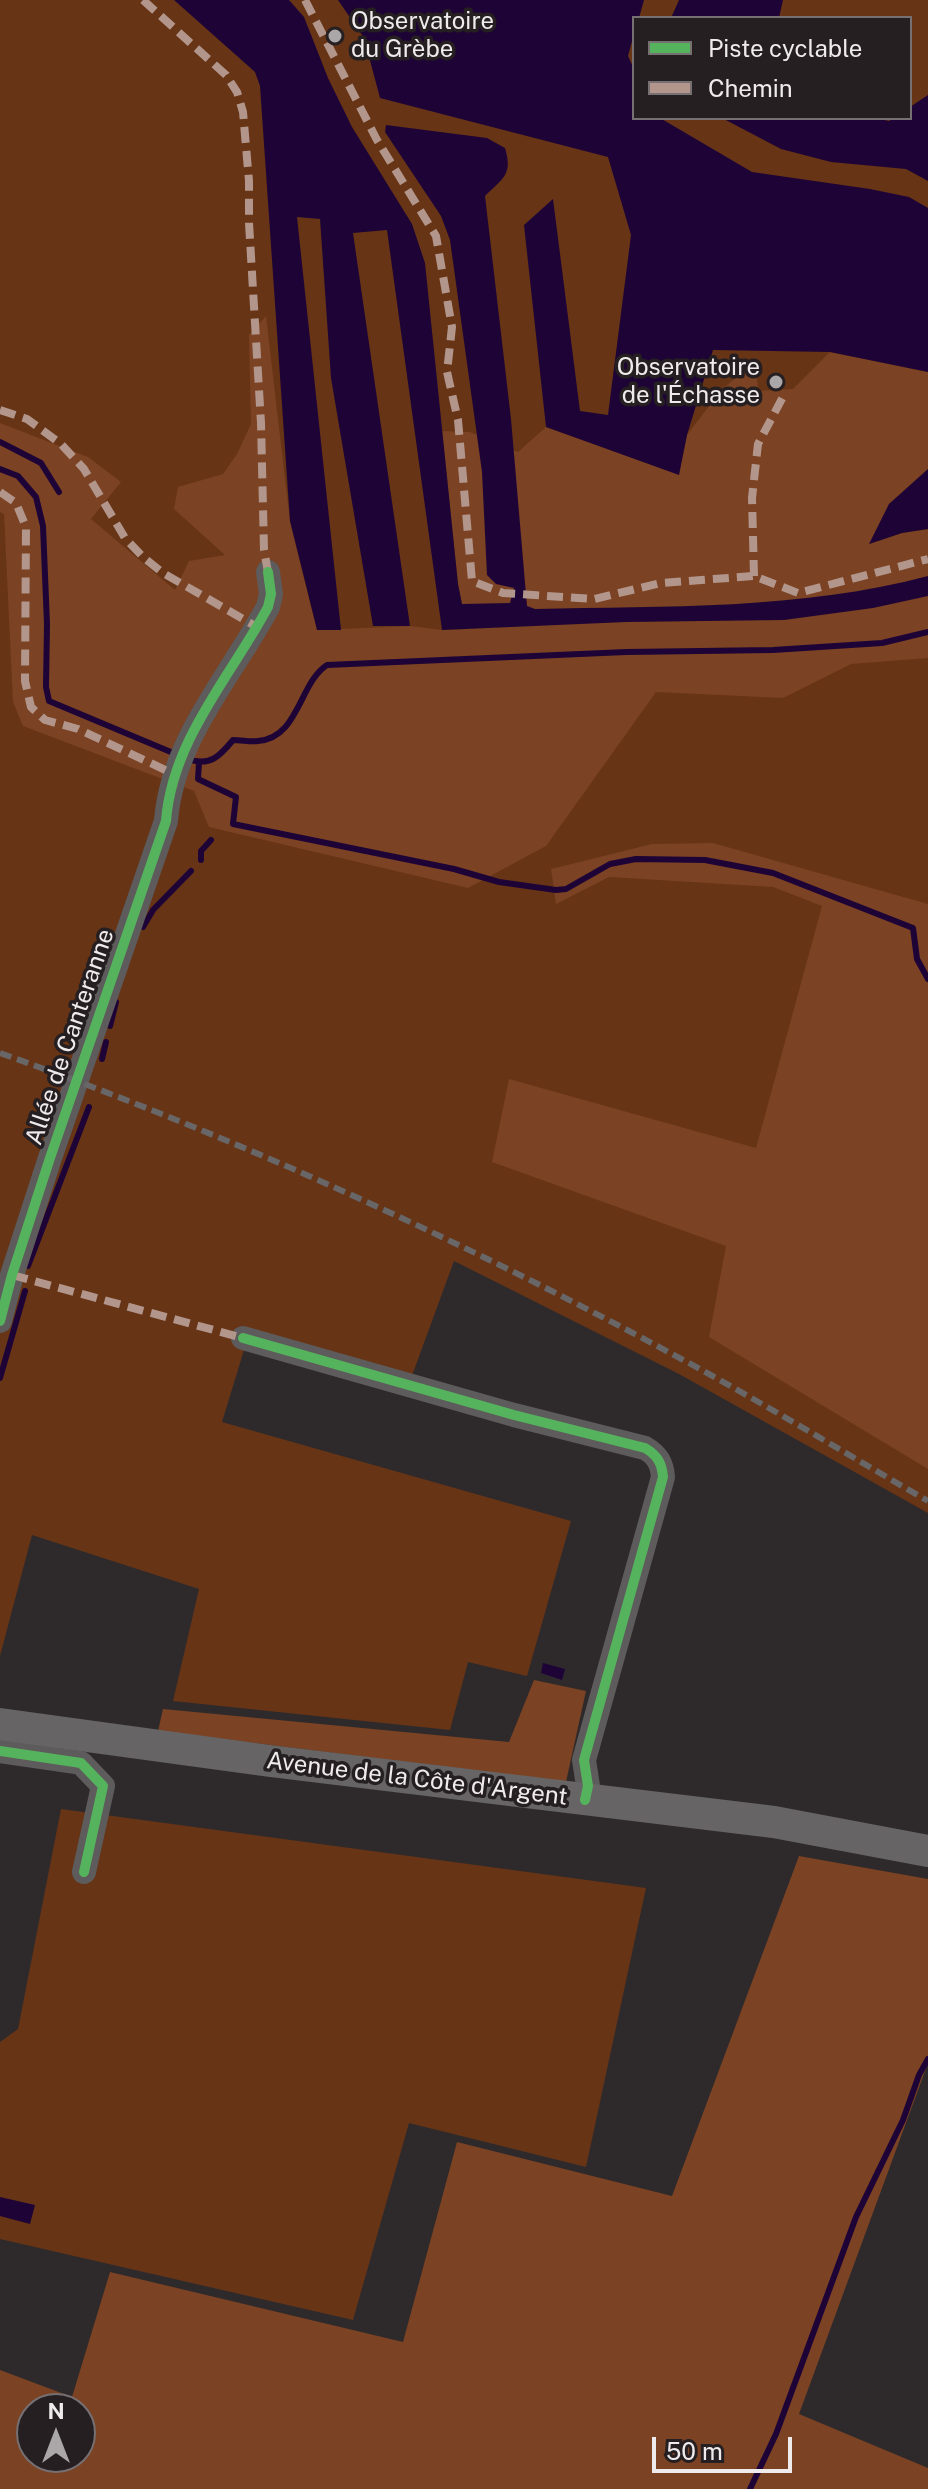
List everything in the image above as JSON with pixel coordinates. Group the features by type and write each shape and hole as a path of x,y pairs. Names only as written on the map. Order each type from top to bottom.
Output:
{"main road":[{"name":"Avenue de la Côte d'Argent","path":"0,1724 82,1750 585,1800 821,1829 928,1851"}],"street":[{"name":"Allée de Canteranne","path":"0,1321 50,1158 166,821 168,797 182,758 211,698 268,607 271,594 268,572"},
{"path":"243,1338 514,1415 645,1448 658,1459 663,1477 584,1760 588,1786 585,1800"},
{"path":"0,1751 82,1750 103,1786 84,1872"}],"shaded area":[{"path":"0,0 928,0 928,1513 679,1374 454,1261 406,1392 244,1350 222,1422 571,1521 527,1676 468,1662 450,1730 173,1701 199,1589 32,1535 0,1656"},
{"path":"174,0 289,0 304,17 352,127 412,224 425,263 462,604 510,603 514,588 496,584 487,575 482,472 450,240 441,216 385,132 386,125 487,138 505,148 508,164 505,175 485,196 511,419 527,606 535,609 782,601 880,587 928,576 928,596 873,608 784,620 626,622 442,630 387,230 353,233 410,626 373,626 331,378 320,219 297,217 341,630 317,630 290,521 260,86 255,72"},
{"path":"338,0 644,0 640,16 632,16 632,41 628,56 632,65 632,120 663,120 752,172 870,189 909,197 928,208 928,372 830,352 713,350 687,435 679,475 546,427 524,225 553,199 580,411 608,415 631,235 608,157 380,98 364,38"},
{"path":"679,0 783,0 779,16 672,16"},
{"path":"928,95 928,181 906,169 831,162 781,149 726,120 912,120 912,106"},
{"path":"266,316 290,521 317,630 410,626 467,629 458,584 442,431 470,432 518,452 546,427 679,474 687,435 722,389 756,362 758,391 793,389 830,352 928,372 928,469 889,504 870,544 902,533 928,529 928,658 851,664 783,698 656,692 546,846 468,888 209,827 194,791 23,726 13,702 4,514 0,512 0,423 88,457 121,482 91,519 175,590 189,561 225,555 174,509 178,487 223,474 237,454 251,424 249,335"},
{"path":"928,469 928,529 902,533 869,544 889,504"},
{"path":"713,843 928,904 928,1469 709,1337 726,1246 492,1162 509,1079 756,1148 822,906 773,887 609,877 556,904 551,869 652,844"},
{"path":"543,1663 565,1669 562,1680 541,1673"},
{"path":"534,1680 586,1691 566,1782 158,1731 163,1709 509,1742"},
{"path":"61,1809 646,1888 586,2167 409,2123 353,2320 0,2239 0,2042 18,2029"},
{"path":"799,1856 928,1879 928,2063 799,2414 928,2468 928,2489 0,2489 0,2370 61,2393 16,2393 16,2473 96,2473 96,2393 73,2393 110,2272 403,2342 457,2142 672,2196"},
{"path":"0,2197 35,2205 30,2224 0,2216"}],"waterway":[{"path":"0,442 41,463 59,492"},
{"path":"0,469 18,476 36,497 43,526 46,687 49,701 178,755"},
{"path":"188,759 208,761 224,751 233,740 272,738 290,720 310,684 327,665 626,652 773,650 882,643 928,632"},
{"path":"199,763 198,779 236,797 233,824 454,869 499,882 566,889 610,864 636,859 705,860 773,873 913,928 917,959 928,979"},
{"path":"201,860 201,851 211,840"},
{"path":"143,927 153,910 191,871"},
{"path":"110,1026 116,1002"},
{"path":"102,1059 106,1042"},
{"path":"28,1266 89,1107"},
{"path":"0,1378 25,1291"},
{"path":"750,2489 776,2434 856,2217 903,2120 928,2059"}],"railway":[{"path":"0,1053 182,1122 449,1240 709,1374 928,1501"}],"marked path":[{"path":"143,0 226,75 237,92 243,112 261,423 264,550 268,572"},
{"path":"305,0 377,140 436,236 452,327 447,372 458,420 472,581 503,593 594,599 661,583 754,576 798,593 928,559"},
{"path":"754,576 752,498 758,444 785,393"},
{"path":"0,410 27,419 61,444 84,469 125,538 143,557 163,573 257,627"},
{"path":"0,492 16,503 26,527 25,681 31,707 45,720 78,729 176,775"},
{"path":"12,1275 243,1338"}],"cycle path":[{"path":"0,1321 50,1158 166,821 179,763 205,710 268,607 271,594 268,572"},
{"path":"243,1338 514,1415 645,1448 656,1457 663,1477 584,1760 588,1786 585,1800"},
{"path":"0,1751 81,1763 103,1786 84,1872"}],"place":[{"name":"Observatoire du Grèbe","path":"335,36"},
{"name":"Observatoire de l'Échasse","path":"776,382"}]}
